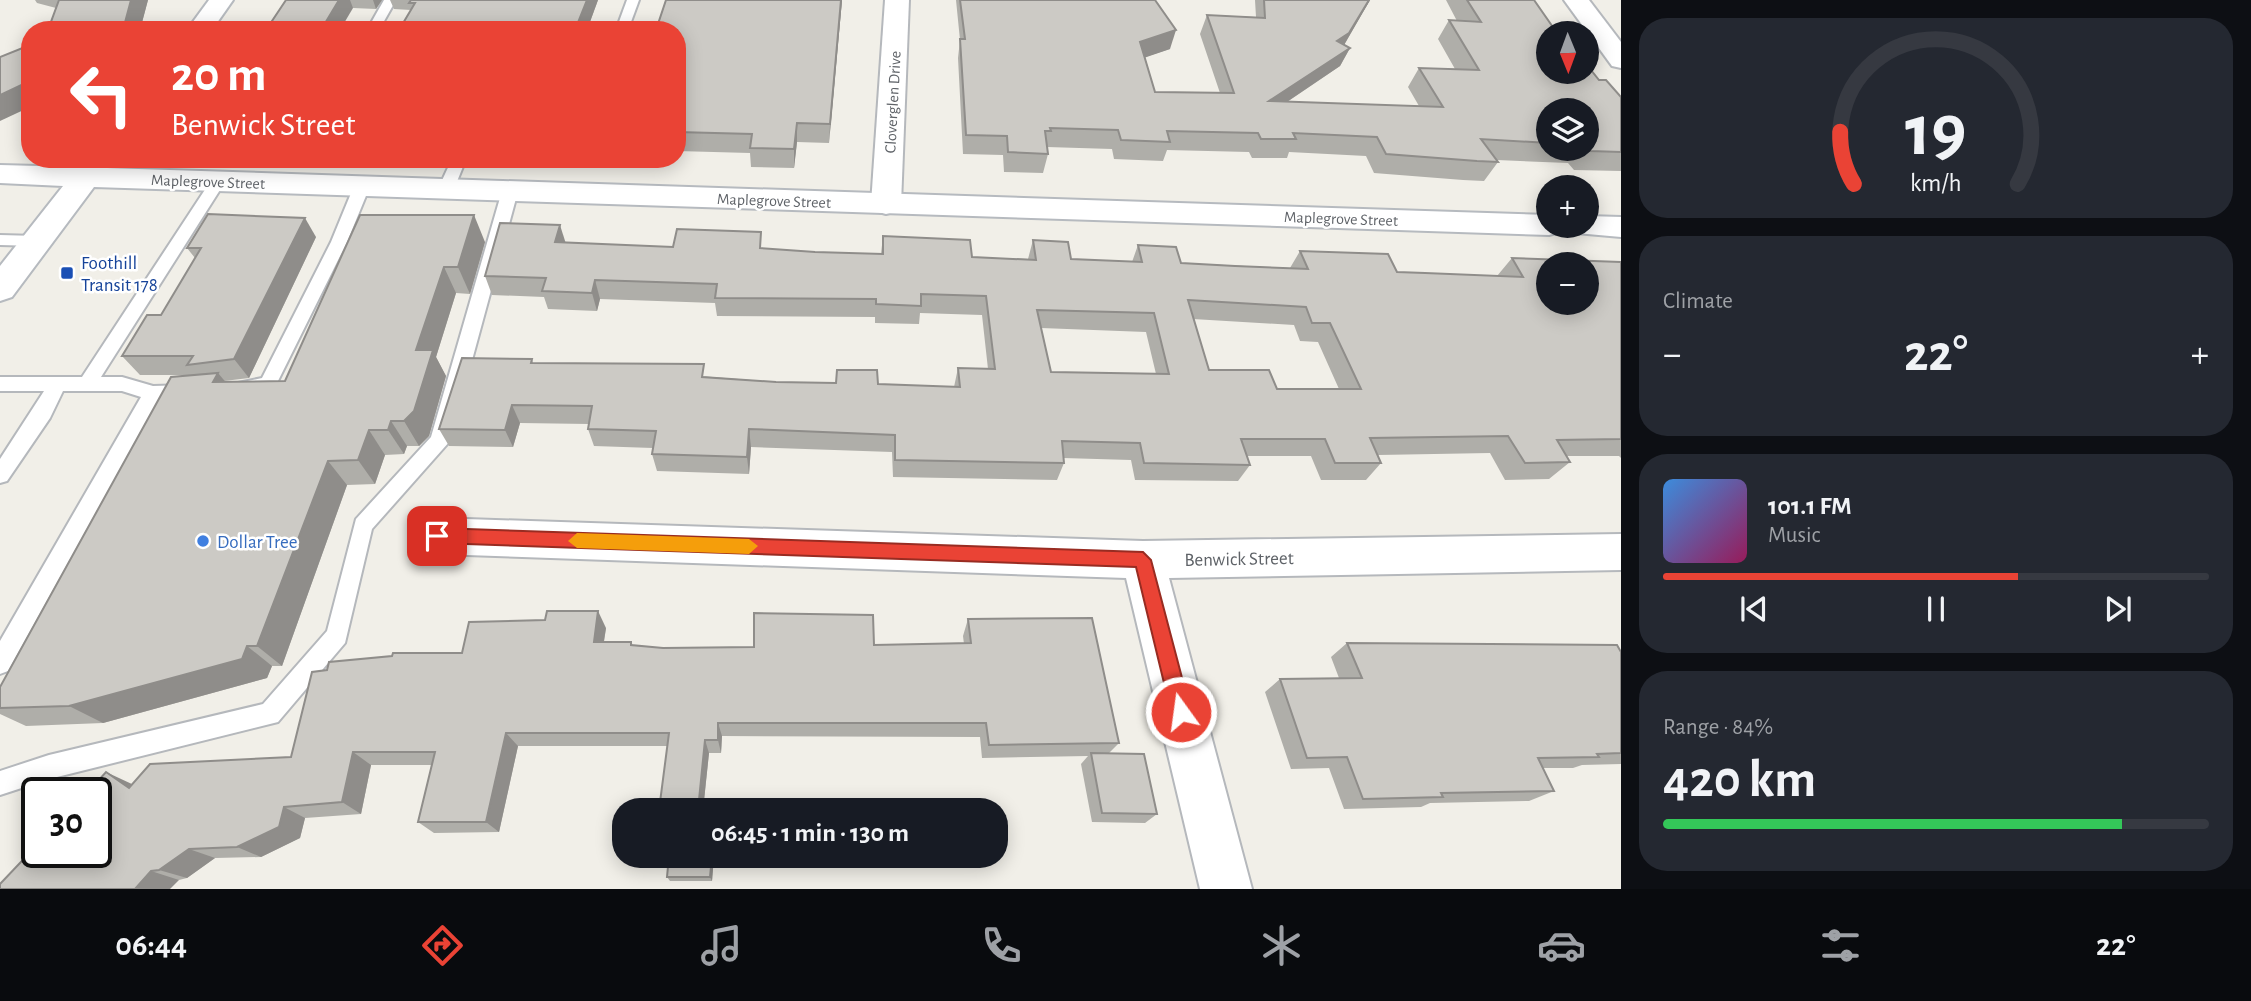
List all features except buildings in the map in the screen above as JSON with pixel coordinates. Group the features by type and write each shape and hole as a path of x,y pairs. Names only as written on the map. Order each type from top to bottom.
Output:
{"street":[{"path":"206,21 221,0"},
{"name":"Cloverglen Drive","path":"886,204 897,0"},
{"path":"1576,0 1621,60"},
{"path":"0,289 92,168"},
{"name":"Maplegrove Street","path":"0,174 92,168 217,182 1536,225"},
{"path":"1599,226 1621,227"},
{"name":"Benwick Street","path":"437,536 1143,560 1621,552"},
{"path":"1143,560 1226,889"}],"lane":[{"path":"378,21 390,0"},
{"path":"625,21 633,0"},
{"path":"446,189 455,168"},
{"path":"86,385 217,182"},
{"path":"231,390 268,384 339,243 362,186"},
{"path":"0,783 49,767 270,714 329,646 337,636 363,525 440,441 510,191"},
{"path":"0,240 37,241"},
{"path":"0,384 122,384 153,393 206,392"},
{"path":"0,475 43,413 56,386"},
{"path":"0,663 153,393"}],"slow traffic":[{"path":"577,541 749,546"}],"place":[{"name":"Foothill Transit 178","path":"67,273"},
{"name":"Dollar Tree","path":"203,541"}],"route":[{"path":"437,536 1143,560 1181,712"}]}
